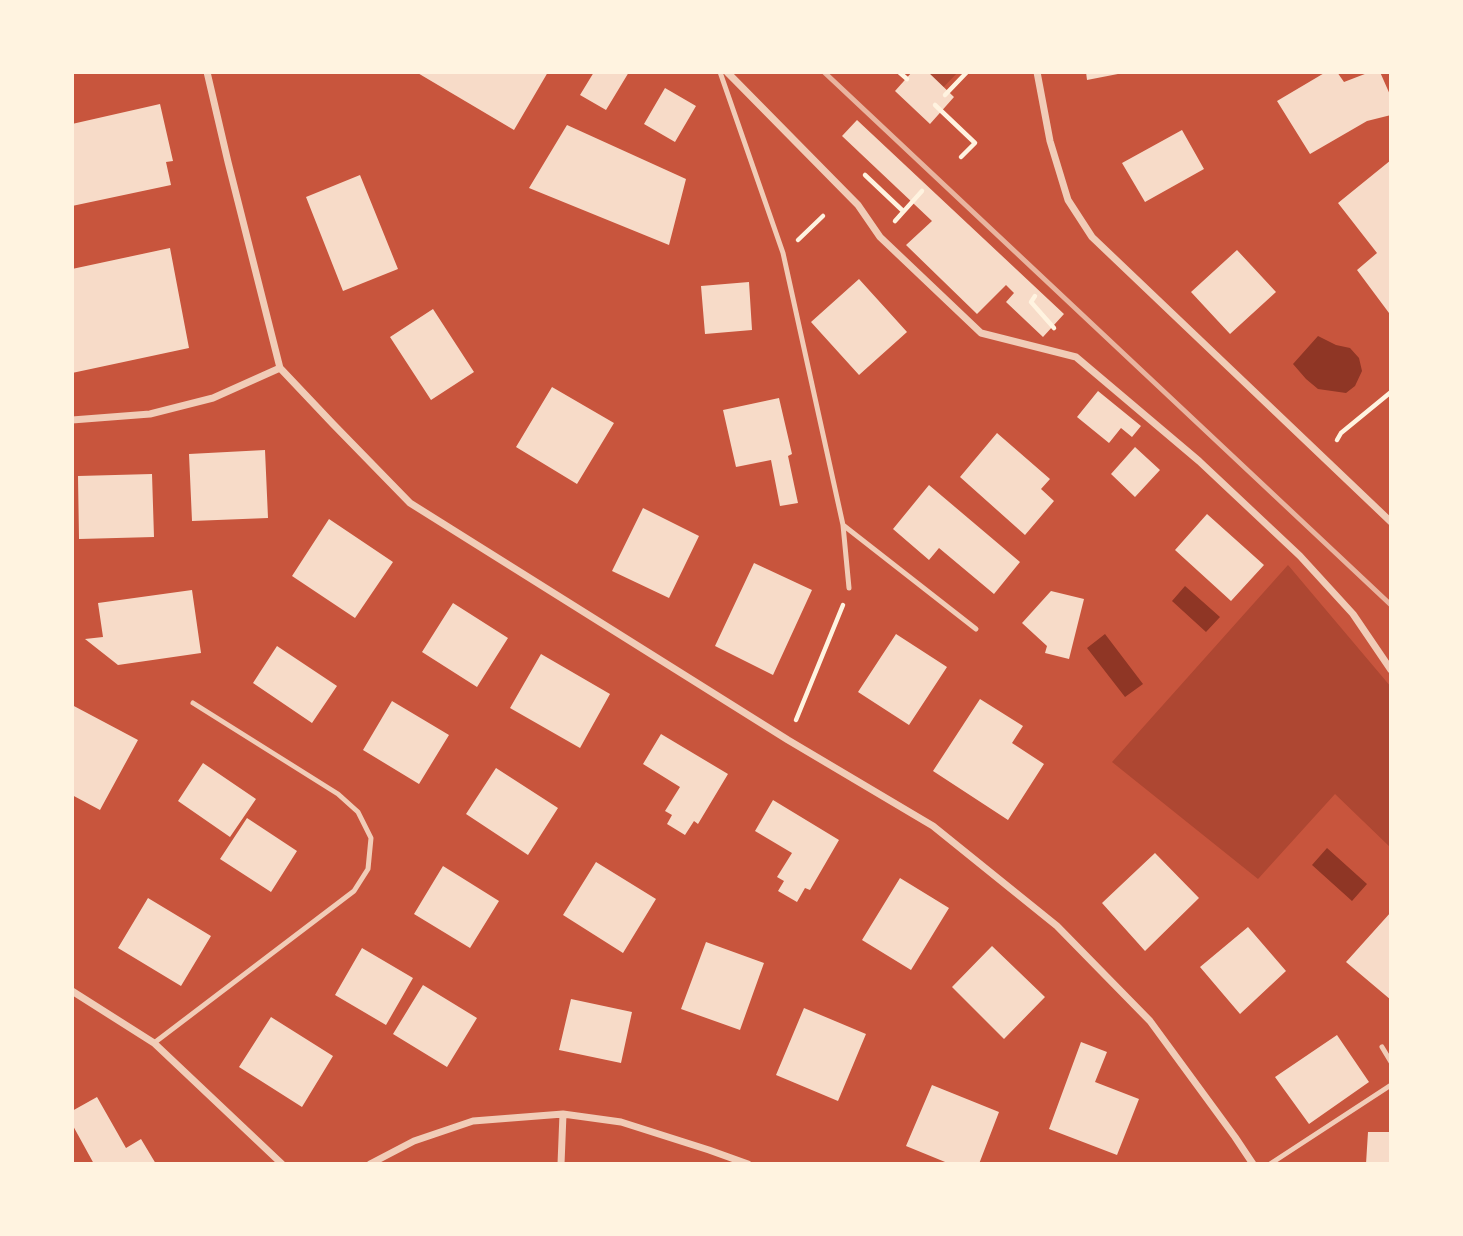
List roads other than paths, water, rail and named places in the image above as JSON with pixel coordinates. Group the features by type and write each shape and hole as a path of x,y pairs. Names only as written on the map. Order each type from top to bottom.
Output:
{"street":[{"path":"207,72 279,368 410,503 788,740 933,827 1057,926 1150,1021 1253,1164"},
{"path":"727,72 858,205 880,237 981,333 1076,357 1199,461 1300,556 1353,614 1391,670"},
{"path":"1037,72 1050,141 1068,200 1092,237 1391,522"},
{"path":"72,420 150,414 213,398 279,368"},
{"path":"72,991 153,1043 282,1164"},
{"path":"370,1164 414,1141 473,1121 563,1114 621,1122 748,1164"},
{"path":"561,1164 563,1114"}],"lane":[{"path":"720,72 783,254 844,525 849,588"},
{"path":"844,525 976,629"},
{"path":"153,1043 354,891 368,869 372,838 358,811 338,793 193,703"},
{"path":"1382,1047 1391,1062"},
{"path":"1270,1164 1391,1085"}],"railway":[{"path":"824,72 1391,605"}]}
